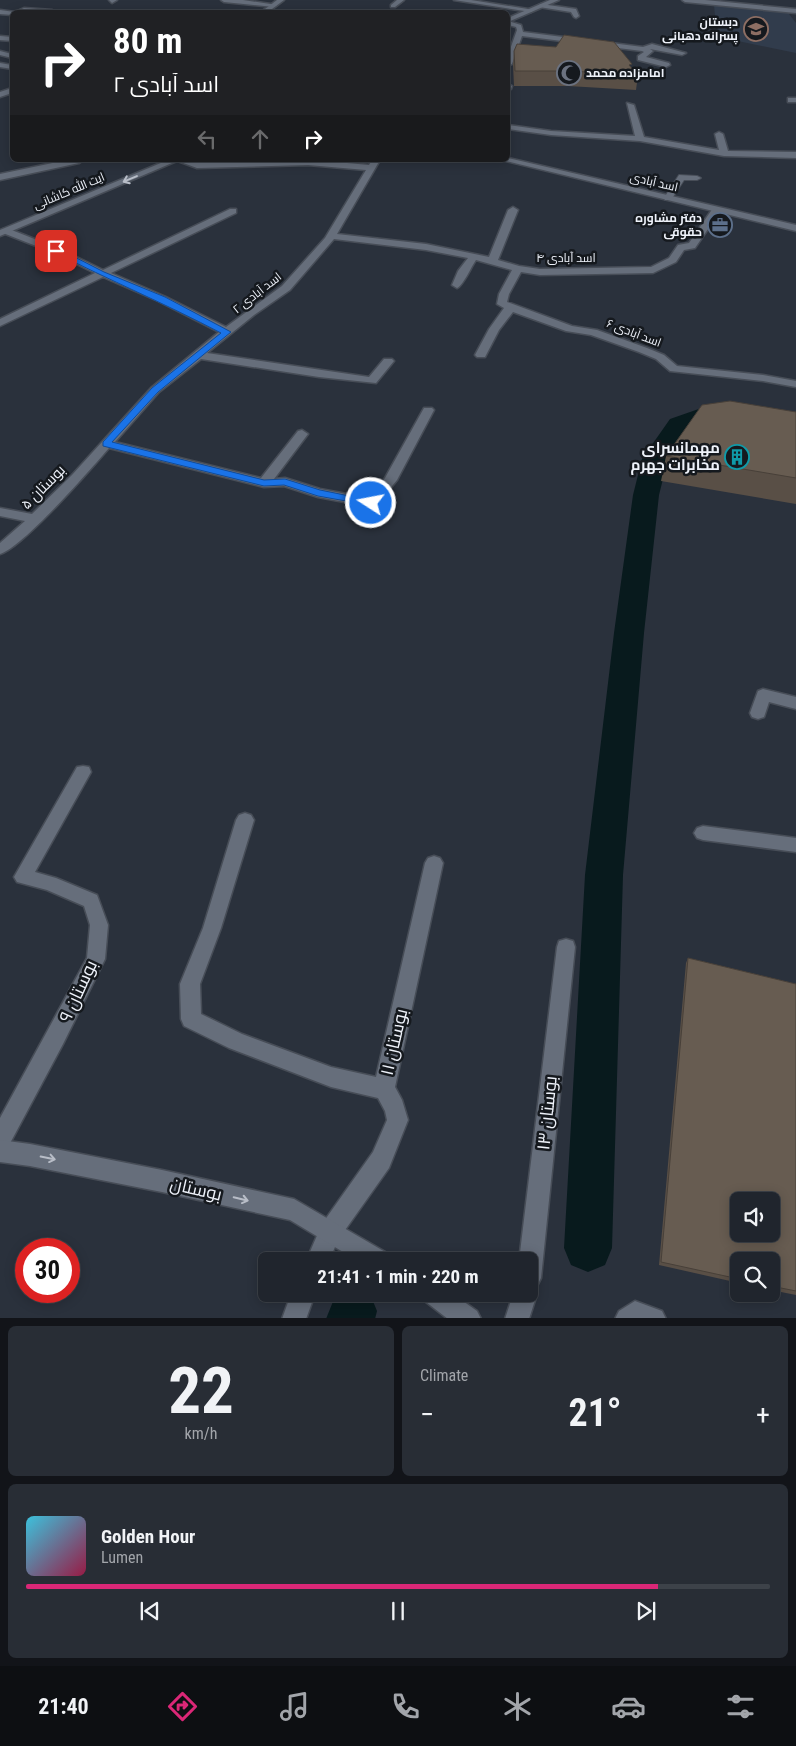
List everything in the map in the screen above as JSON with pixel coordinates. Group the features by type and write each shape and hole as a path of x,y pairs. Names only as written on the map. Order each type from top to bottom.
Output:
{"street":[{"path":"224,0 274,5"},
{"path":"267,10 281,0"},
{"path":"393,6 401,0"},
{"path":"457,0 531,10"},
{"path":"510,20 555,0"},
{"path":"685,0 737,2 796,11"},
{"path":"541,6 574,10 576,16"},
{"path":"510,22 519,26 510,58"},
{"path":"518,33 644,49 649,51 641,58 666,65"},
{"path":"644,49 652,46 682,53"},
{"path":"630,105 640,139"},
{"path":"510,127 551,133 640,139 724,153 796,155"},
{"path":"719,134 724,153"},
{"name":"اسد آبادی","path":"510,161 796,228"},
{"path":"0,177 36,167 49,167 70,162"},
{"name":"ایت الله کاشانی","path":"3,232 172,162"},
{"path":"185,162 197,165 308,162 373,164"},
{"name":"اسد آبادی ۲","path":"106,444 155,390 227,332 286,288 330,236 373,164"},
{"path":"492,262 513,210"},
{"name":"اسد آبادی ۴","path":"330,236 426,247 474,256 518,269 540,272 653,270 673,260 680,247 692,246 716,210"},
{"path":"0,323 232,211"},
{"path":"3,232 56,251 162,299 227,332"},
{"path":"457,285 463,271 474,256"},
{"path":"481,355 494,330 512,307 502,304 504,294 518,269"},
{"name":"اسد آبادی ۶","path":"512,307 570,328 593,332 643,350 660,357 674,369 763,378 796,384"},
{"path":"199,355 372,381 388,361"},
{"path":"106,444 264,483 285,482 318,493 371,503 391,480 428,410"},
{"path":"264,483 302,434"},
{"name":"بوستان ۵","path":"0,550 35,519 76,478 106,444"},
{"path":"0,512 35,519"},
{"path":"758,713 763,695 796,703"},
{"name":"بوستان ۹","path":"0,1139 96,959 99,924 91,901 50,883 23,877 83,772"},
{"path":"245,820 212,928 190,984 191,1019 236,1040 331,1077 384,1089"},
{"path":"703,833 796,845"},
{"name":"بوستان ۱۱","path":"321,1252 330,1232 381,1160 398,1120 395,1107 384,1089 434,863"},
{"name":"بوستان ۱۳","path":"532,1252 566,947"},
{"name":"بوستان","path":"0,1151 30,1155 162,1181 294,1210 364,1252"},
{"path":"294,1318 300,1302"},
{"path":"446,1302 469,1318"},
{"path":"517,1318 522,1302"},
{"path":"627,1318 635,1313 654,1318"}],"lane":[{"path":"668,198 682,178 697,178"}],"shaded area":[{"name":"دبستان پسرانه دهبانی","path":"714,5 790,12 789,14 796,23 796,53 733,40 728,43 713,38 719,33 716,27"}],"building":[{"path":"564,35 614,42 632,64 629,65 638,75 570,71 515,71 514,51 517,44 556,47"},
{"path":"730,401 796,412 796,478 666,456 702,405"},
{"path":"688,958 796,984 796,1291 780,1288 780,1252 730,1252 730,1277 661,1262"}],"waterway":[{"path":"588,1248 604,875 629,633 646,495 655,459 679,424 713,411 796,425"},
{"path":"350,1318 353,1311"}],"place":[{"name":"دبستان پسرانه دهبانی","path":"756,29"},
{"name":"امامزاده محمد","path":"569,73"},
{"name":"دفتر مشاوره حقوقی","path":"720,225"},
{"name":"مهمانسرای مخابرات جهرم","path":"737,457"}],"route":[{"path":"56,251 162,299 227,332 155,390 106,444 264,483 285,482 318,493 371,503"}]}
